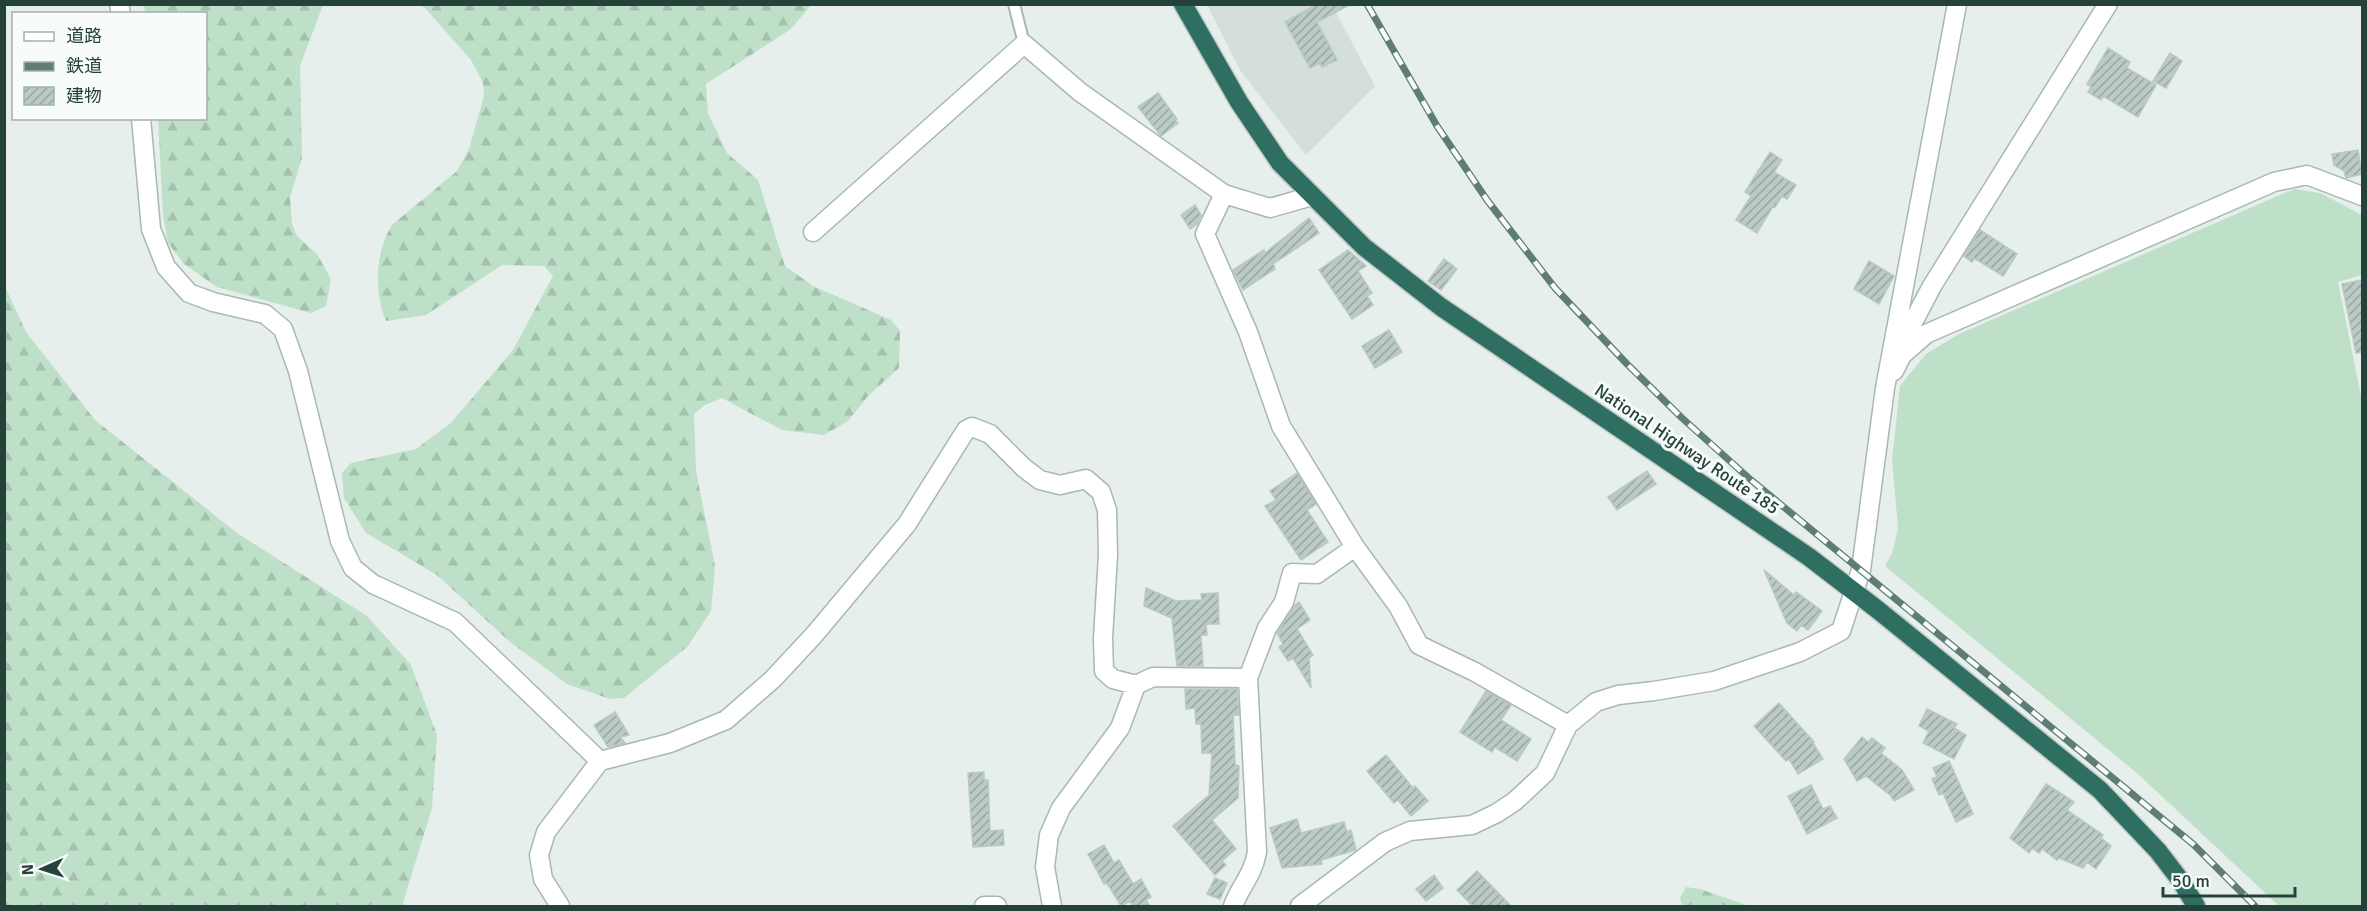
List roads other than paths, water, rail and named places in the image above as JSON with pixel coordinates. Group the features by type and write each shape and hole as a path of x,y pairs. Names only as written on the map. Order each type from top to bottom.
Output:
{"highway":[{"name":"National Highway Route 185","path":"1183,4 1239,102 1280,163 1364,248 1441,307 1809,557 1855,593 2100,790 2158,851 2181,881 2196,906"}],"street":[{"path":"1300,906 1385,842 1410,831 1472,825 1515,801 1545,773 1568,725 1596,702 1618,695 1714,681 1800,652 1841,631 1861,570 1885,388 1957,4"},
{"path":"1894,342 1911,326 1939,276 2108,4"},
{"path":"813,231 1024,44 1080,92 1224,194 1270,208 1312,196"},
{"path":"141,120 152,229 166,267 189,293 213,302 265,314 283,329 298,371 340,541 353,568 373,584 455,622 600,760"},
{"path":"1885,388 1902,355 1926,334 2274,182 2307,175 2362,196"},
{"path":"1224,194 1205,234 1248,332 1281,426 1355,547 1398,606 1419,645 1475,672 1568,725"},
{"path":"560,906 554,900 543,879 539,855 546,832 600,760 670,743 726,720 773,679 814,635 907,524 966,430 972,427 990,434 1024,468 1040,480 1060,485 1086,479 1101,492 1107,510 1108,555 1103,638 1104,670 1113,679 1136,685 1153,677 1248,678"},
{"path":"1233,906 1240,888 1254,870 1257,852 1248,678 1267,628 1284,602 1292,573 1317,574 1355,547"},
{"path":"1052,906 1045,867 1049,835 1061,808 1120,728 1136,685"},
{"path":"984,906 997,906"}],"lane":[{"path":"1014,4 1024,44"}],"railway":[{"path":"1367,4 1437,126 1487,200 1555,288 1627,364 1682,418 1751,480 2193,844 2255,906"}]}
